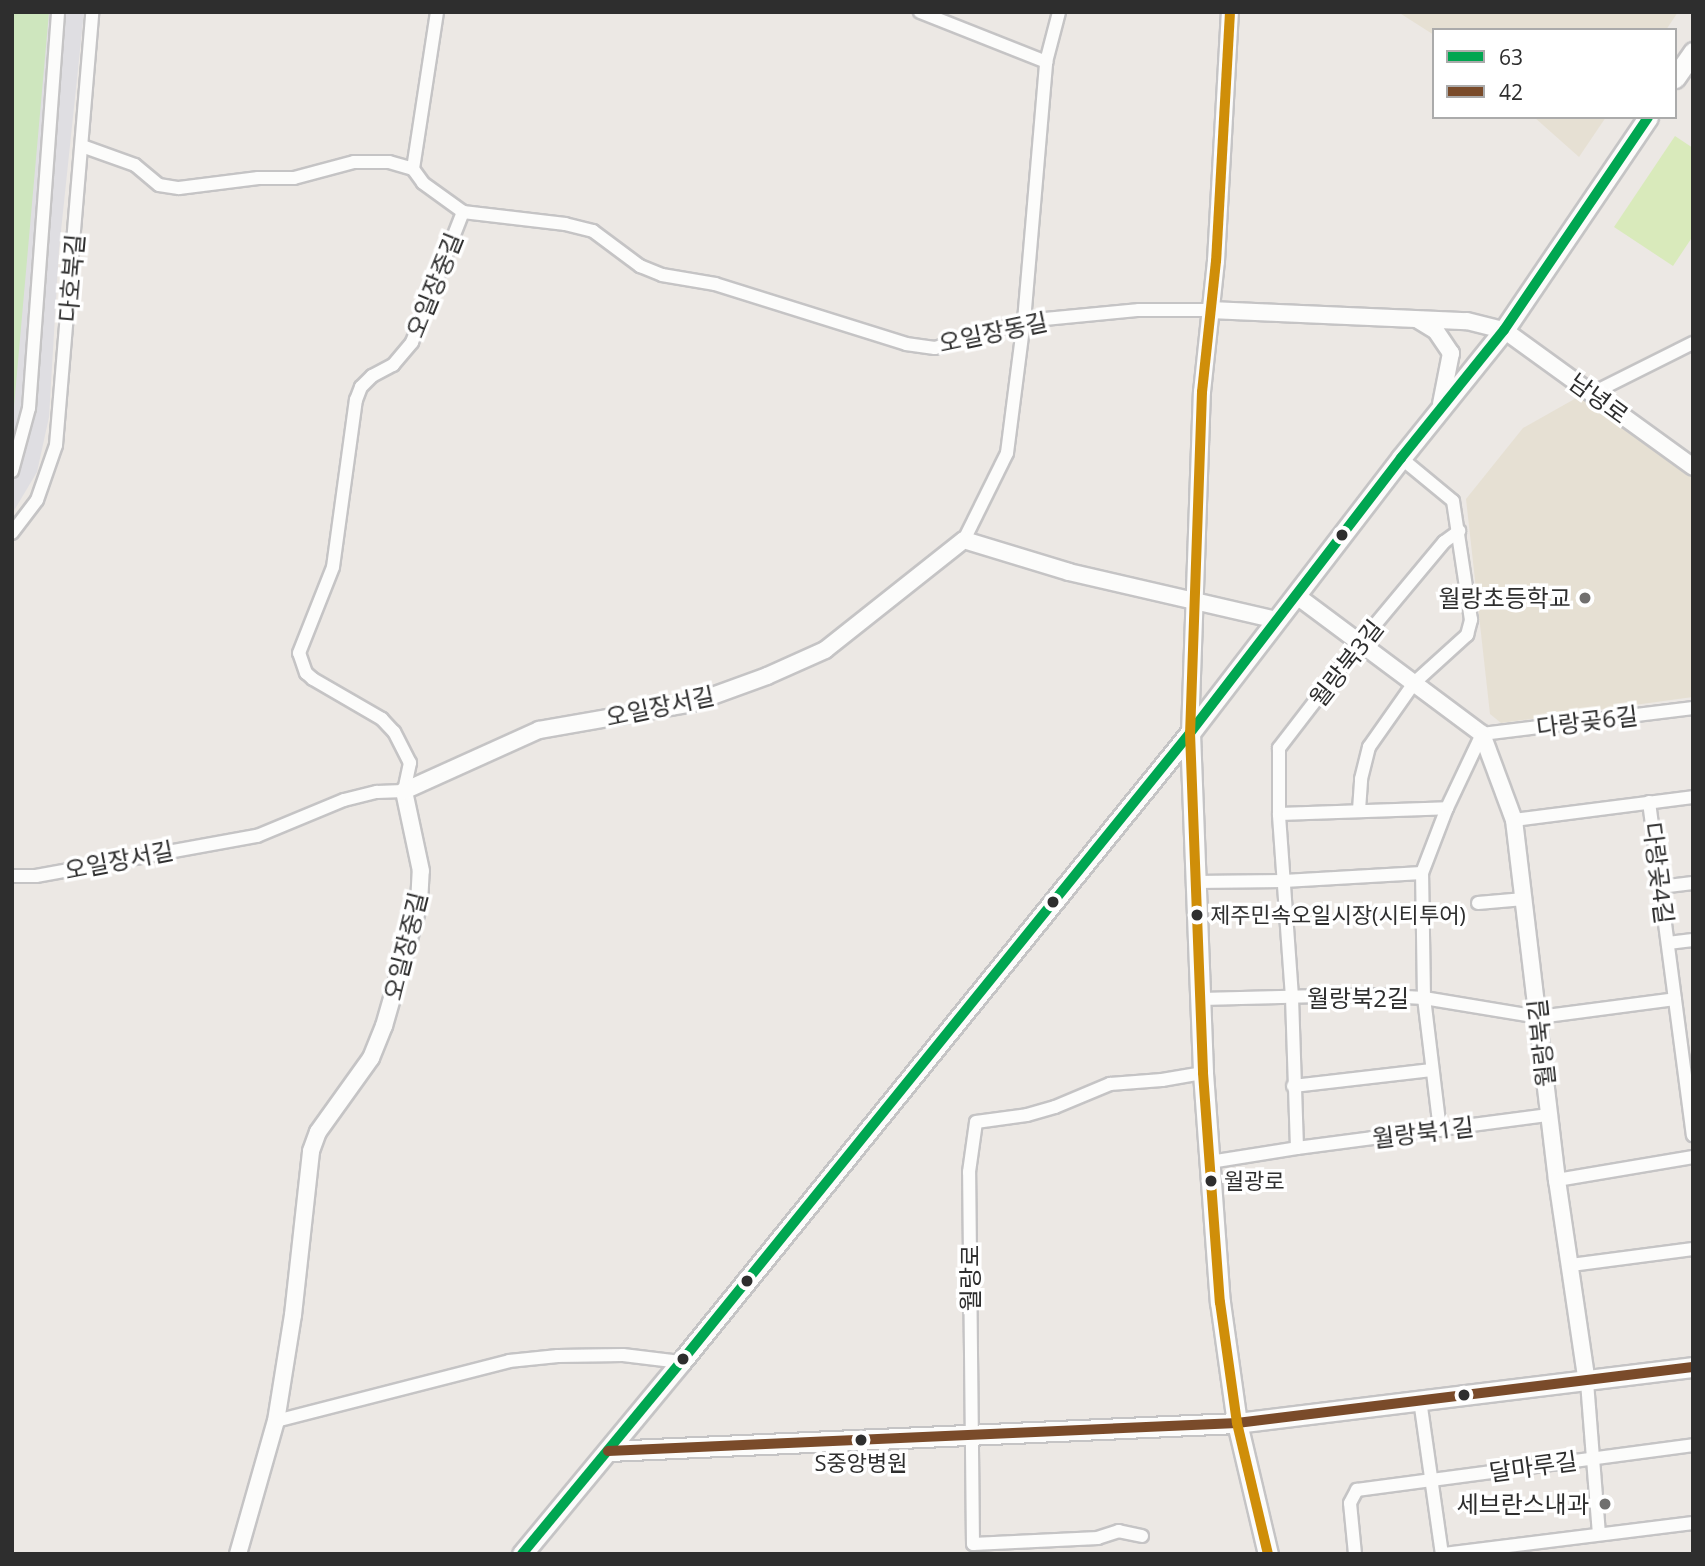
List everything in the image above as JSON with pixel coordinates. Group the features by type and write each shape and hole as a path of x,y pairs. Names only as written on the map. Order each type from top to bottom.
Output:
{"main road":[{"path":"1677,75 1693,52"},
{"path":"522,1554 681,1362 1190,733 1401,458 1504,330 1647,119"},
{"path":"1190,733 1203,1073 1220,1302 1237,1423 1268,1554"},
{"path":"608,1451 1237,1423 1693,1367"}],"street":[{"path":"12,471 29,408 58,12"},
{"name":"다호북길","path":"12,533 37,500 56,445 92,12"},
{"path":"82,146 135,165 159,185 178,188 258,178 294,178 354,162 389,162 413,169 437,12"},
{"path":"920,12 1046,62"},
{"path":"1059,12 1046,62 1024,321 1007,453 964,540 1069,572 1278,620"},
{"path":"1190,733 1202,392 1218,223 1230,12"},
{"name":"오일장중길","path":"238,1554 276,1421 293,1315 311,1151 318,1132 371,1058 384,1026 419,904 421,871 404,791 410,763 394,732 382,719 313,679 306,673 299,653 333,567 356,400 367,382 404,355 412,342 463,212 423,183 413,169"},
{"name":"오일장동길","path":"463,212 565,224 593,231 640,266 662,275 715,284 906,344 935,348 1024,321 1139,310 1210,310 1467,321 1504,330"},
{"path":"1416,319 1436,331 1451,353 1449,376 1438,412"},
{"name":"남녕로","path":"1504,330 1693,467"},
{"path":"1593,393 1693,343"},
{"path":"1359,810 1361,779 1369,747 1413,683 1467,635 1471,620 1453,501 1401,458"},
{"name":"월랑북3길","path":"1284,881 1279,814 1279,748 1359,644 1444,542 1459,531"},
{"name":"오일장서길","path":"12,876 36,876 257,836 344,800 377,792 404,791 539,730 693,704 767,677 825,650 964,540"},
{"path":"1195,882 1284,881 1422,873 1447,808 1482,734 1297,596"},
{"name":"다랑곶6길","path":"1482,734 1693,708"},
{"name":"월랑북길","path":"1482,734 1514,820 1557,1180 1587,1382"},
{"path":"1514,820 1693,797"},
{"name":"다랑곶4길","path":"1649,802 1675,999 1687,1046 1693,1135"},
{"path":"1279,814 1447,808"},
{"name":"월랑북2길","path":"1422,873 1424,998 1440,1130"},
{"name":"월랑북2길","path":"1284,881 1292,998"},
{"path":"1660,887 1693,883"},
{"path":"1478,903 1524,899"},
{"name":"다랑곶4길","path":"1668,943 1693,940"},
{"name":"월랑북2길","path":"1200,999 1370,995 1424,998 1539,1017"},
{"path":"1292,998 1297,1148"},
{"path":"1539,1017 1675,999"},
{"path":"1293,1086 1432,1070"},
{"name":"월랑로","path":"1142,1536 1119,1531 1098,1538 1005,1549 973,1544 969,1172 976,1122 1027,1115 1055,1107 1110,1084 1162,1080 1203,1073"},
{"name":"월랑북1길","path":"1210,1162 1549,1115"},
{"path":"1557,1180 1693,1157"},
{"path":"1571,1265 1693,1249"},
{"path":"276,1421 509,1362 558,1356 623,1355 681,1362"},
{"name":"달마루길","path":"1587,1382 1599,1534"},
{"path":"1420,1400 1443,1554 1693,1523"},
{"name":"달마루길","path":"1355,1554 1350,1503 1357,1490 1693,1444"}],"shaded area":[{"path":"12,12 84,12 59,250 49,417 37,472 12,514"},
{"path":"1398,12 1678,12 1667,28 1432,28 1432,34"},
{"path":"1536,119 1605,119 1579,157"},
{"name":"월랑초등학교","path":"1594,388 1693,461 1693,697 1501,723 1490,714 1466,499 1523,428"}],"green space":[{"path":"12,12 49,12 12,429"},
{"path":"1675,136 1693,148 1693,236 1673,266 1614,227"}],"transit line":[{"path":"1230,12 1216,261 1202,392 1190,733 1203,1073 1220,1302 1237,1423 1268,1554"},
{"name":"63","path":"522,1554 681,1362 1190,733 1401,458 1504,330 1647,119"},
{"name":"42","path":"608,1451 1237,1423 1693,1367"}],"place":[{"name":"월랑초등학교","path":"1585,598"},
{"name":"제주민속오일시장(시티투어)","path":"1197,915"},
{"name":"월광로","path":"1211,1181"},
{"name":"S중앙병원","path":"861,1440"},
{"name":"세브란스내과","path":"1605,1504"}]}
